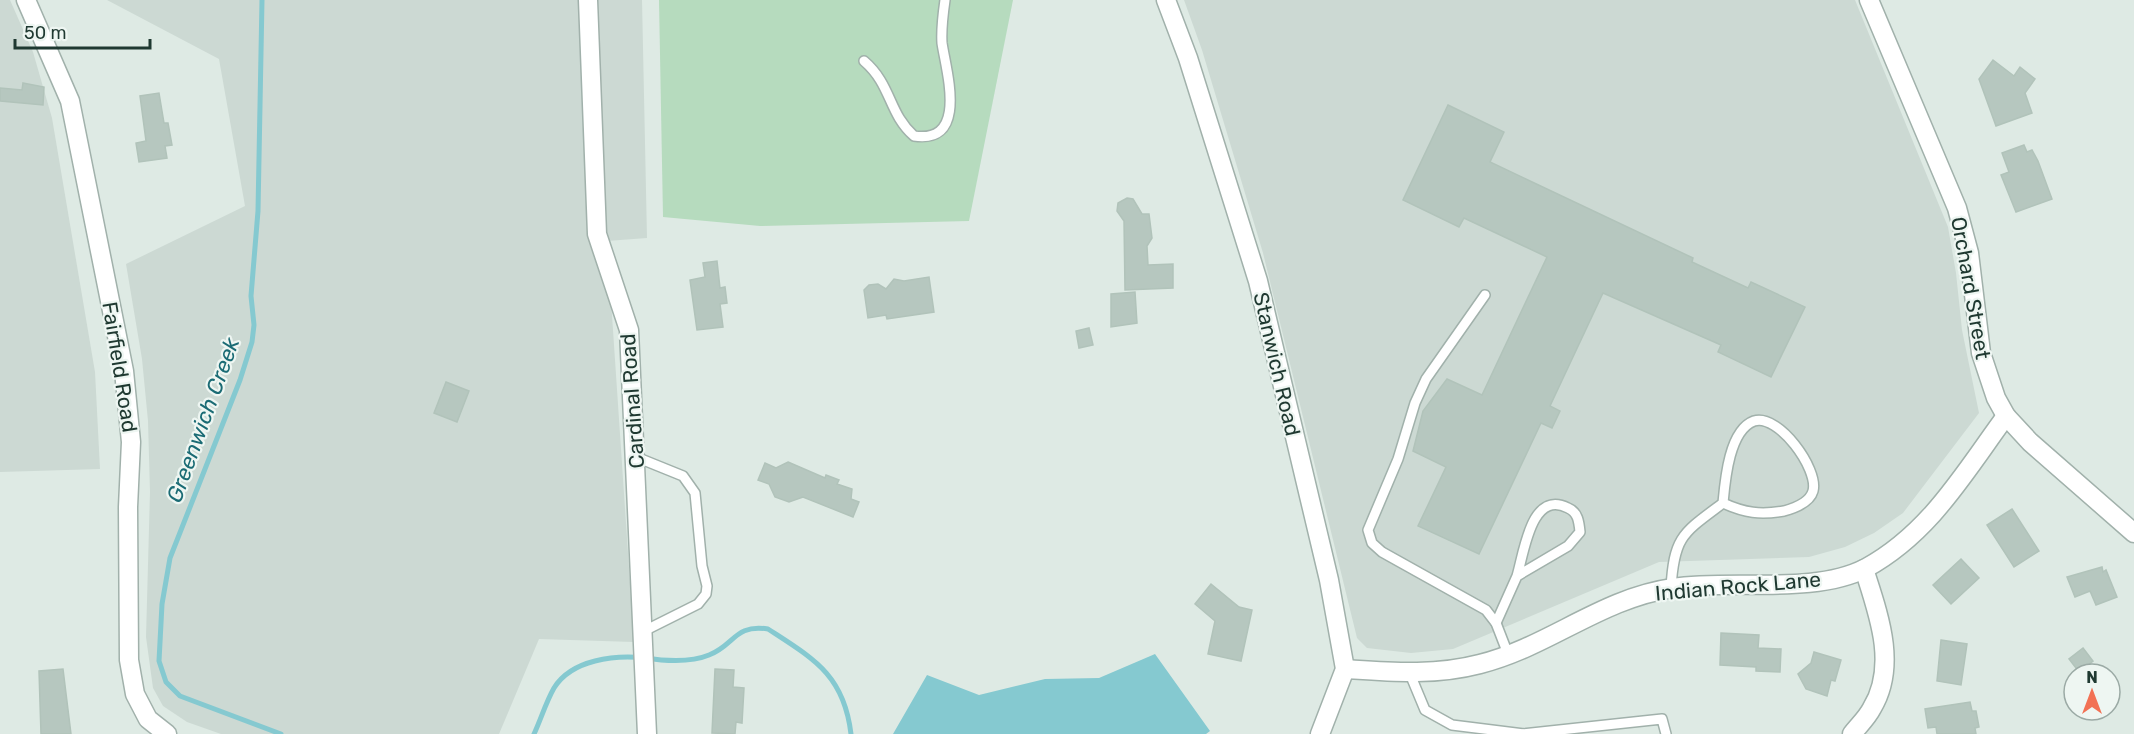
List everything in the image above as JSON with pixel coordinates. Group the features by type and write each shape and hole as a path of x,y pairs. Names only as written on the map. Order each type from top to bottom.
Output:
{"street":[{"name":"Fairfield Road","path":"26,0 70,101 124,371 131,442 128,507 129,660 135,694 148,719 167,734"},
{"name":"Cardinal Road","path":"588,0 597,234 629,330 647,734"},
{"name":"Stanwich Road","path":"1166,0 1188,58 1258,281 1329,580 1345,669"},
{"name":"Orchard Street","path":"1869,0 1957,208 1968,253 1981,353 1990,383 2006,416 2071,480 2134,533"},
{"name":"Indian Rock Lane","path":"1345,669 1431,674 1470,666 1508,654 1608,605 1630,597 1671,588 1731,583 1798,584 1864,569 1896,548 1935,515 2006,416"},
{"path":"1852,734 1873,708 1884,677 1882,629 1864,569"},
{"path":"1320,734 1345,669"}],"lane":[{"path":"864,62 884,82 896,115 914,136 931,136 941,129 948,118 951,83 941,31 945,0"},
{"path":"1485,295 1426,379 1415,403 1398,459 1368,530 1372,543 1382,552 1486,610 1496,623 1508,654"},
{"path":"1671,588 1676,547 1681,537 1723,503 1730,454 1741,431 1755,421 1767,422 1784,433 1803,455 1814,480 1813,492 1806,502 1788,510 1762,515 1743,512 1723,503"},
{"path":"636,457 683,476 695,493 702,566 707,586 706,594 698,604 644,631"},
{"path":"1496,623 1517,576 1531,524 1539,512 1546,506 1562,504 1573,510 1579,521 1580,532 1568,546 1517,576"},
{"path":"1410,674 1425,710 1452,725 1524,734 1662,720 1666,734"}],"shaded area":[{"path":"0,0 10,0 33,52 52,118 95,372 100,469 0,472"},
{"path":"107,0 642,0 647,238 607,241 634,642 539,639 499,734 221,734 187,722 163,706 153,688 146,637 150,492 148,421 142,359 126,264 245,206 219,59"},
{"path":"1184,0 1855,0 1948,227 1962,330 1979,413 1903,513 1874,533 1845,547 1809,557 1659,562 1453,649 1411,653 1367,648 1357,638 1263,253 1202,50"}],"green space":[{"path":"659,0 1013,0 969,221 760,226 663,217"}],"water":[{"path":"1155,654 1210,731 1206,734 893,734 927,675 979,695 1045,679 1099,678"}],"building":[{"path":"1993,60 2014,76 2020,67 2035,79 2025,93 2032,113 1996,126 1979,79"},
{"path":"23,83 44,87 43,105 0,101 0,88 22,90"},
{"path":"159,93 164,123 168,123 172,145 165,146 167,158 139,162 136,143 146,141 140,96"},
{"path":"1448,105 1504,132 1490,162 1693,258 1692,262 1748,288 1751,282 1805,307 1771,377 1718,352 1721,345 1603,293 1550,406 1560,411 1552,428 1541,423 1479,554 1418,526 1446,467 1413,451 1423,411 1447,379 1482,395 1547,257 1464,218 1459,227 1403,200"},
{"path":"2024,145 2027,152 2032,150 2038,161 2052,199 2016,212 2001,175 2009,172 2002,153"},
{"path":"1127,198 1133,199 1142,214 1149,214 1152,238 1147,246 1148,265 1173,264 1173,288 1125,290 1124,221 1117,211 1118,203"},
{"path":"717,261 720,288 725,287 727,303 720,304 723,327 697,330 690,280 705,277 703,263"},
{"path":"929,277 934,312 887,319 886,315 868,318 864,290 869,285 878,284 886,289 894,279 904,281"},
{"path":"1135,292 1137,323 1111,327 1111,294"},
{"path":"1089,328 1093,345 1079,348 1076,331"},
{"path":"446,382 469,391 457,422 434,413"},
{"path":"788,462 825,478 826,475 839,480 837,484 852,489 851,499 859,502 853,517 803,497 789,502 775,497 769,484 758,480 765,463 776,468"},
{"path":"2012,509 2039,551 2014,567 1987,525"},
{"path":"1961,559 1979,578 1951,604 1933,585"},
{"path":"2102,567 2103,572 2106,570 2117,597 2096,605 2090,591 2075,597 2067,577"},
{"path":"1211,584 1239,607 1252,610 1241,661 1208,654 1215,621 1195,604"},
{"path":"1721,633 1759,635 1758,648 1781,649 1780,672 1756,671 1756,667 1720,665"},
{"path":"1941,640 1967,644 1961,685 1937,681"},
{"path":"2083,648 2093,661 2071,662 2069,659"},
{"path":"1814,652 1841,660 1835,681 1831,680 1827,696 1806,689 1798,674 1811,663"},
{"path":"63,669 71,734 41,734 39,671"},
{"path":"715,669 734,670 733,687 744,688 742,723 736,722 735,734 712,733"},
{"path":"1970,702 1972,711 1976,711 1979,727 1975,728 1976,734 1937,734 1936,727 1928,728 1925,709"}],"waterway":[{"name":"Greenwich Creek","path":"262,0 258,211 251,296 254,325 252,342 240,380 170,558 162,604 159,661 166,682 180,696 281,734"},
{"name":"Greenwich Creek","path":"534,734 554,688 562,678 583,665 621,657 669,660 702,658 718,651 741,632 757,628 768,629 813,660 824,671 842,697 851,734"}]}
